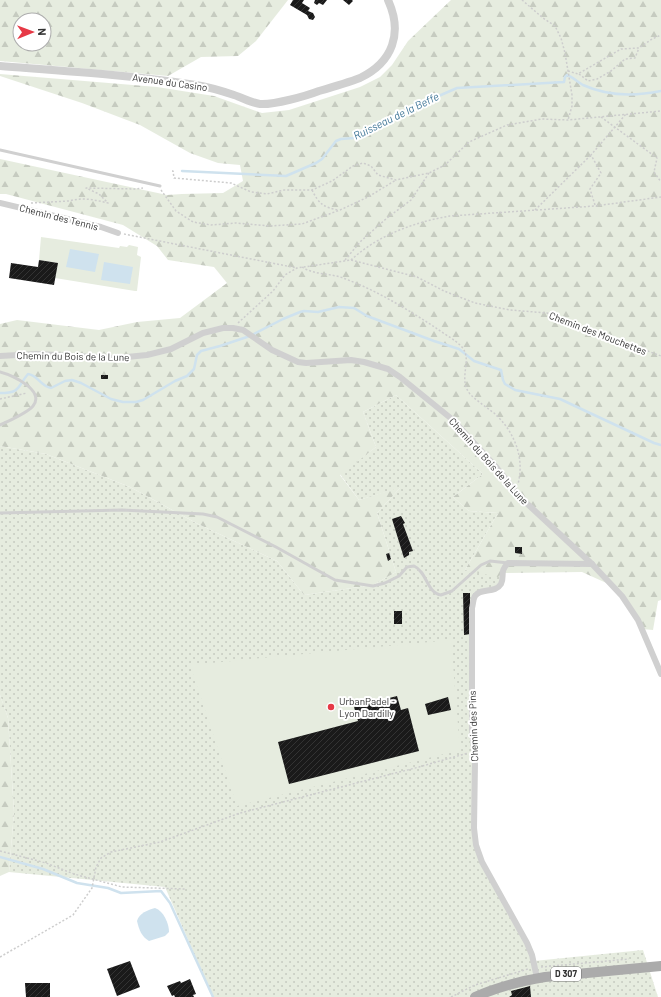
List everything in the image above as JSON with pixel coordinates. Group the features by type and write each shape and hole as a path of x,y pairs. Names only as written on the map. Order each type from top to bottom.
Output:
{"main road":[{"name":"D 307","path":"475,997 496,989 537,978 661,966"}],"street":[{"name":"Avenue du Casino","path":"0,66 127,76 198,85 260,104 269,103 315,93 359,78 373,70 386,59 394,43 396,25 388,0"},
{"name":"Chemin des Tennis","path":"0,203 101,227 118,233"},
{"name":"Chemin du Bois de la Lune","path":"0,356 36,354 117,358 147,356 167,350 203,332 223,328 232,328 242,330 272,350 298,362 306,363 351,360 388,369 453,420 541,518 592,564 629,606 642,629 661,674"},
{"path":"508,563 592,564"},
{"name":"Chemin des Pins","path":"508,563 503,568 501,584 495,590 481,591 475,596 472,608 474,828 476,845 482,862 527,943 532,955 537,978"}],"lane":[{"path":"0,150 159,186"},
{"path":"0,372 19,380 28,386 33,392 35,398 34,405 0,425"},
{"path":"0,513 122,510 203,514 217,517 276,547 335,580 373,586 385,583 399,576 407,567 414,566 422,571 433,592 441,596 452,591 481,565 490,561 508,563"}],"path":[{"path":"522,0 554,26 561,38 566,53 572,95 572,106 568,120"},
{"path":"568,71 578,74 588,81 597,80 625,59 635,58 640,48 652,39 661,35"},
{"path":"578,74 621,49 640,48"},
{"path":"159,186 166,199 176,210 193,222 211,226 236,223 270,226 302,224 340,210 396,180 429,173 445,165 469,142 507,125 542,119 568,120 661,111"},
{"path":"536,210 591,155 626,114"},
{"path":"601,116 657,158 654,172 661,182"},
{"path":"591,155 601,172 590,189 595,206"},
{"path":"172,171 174,178 230,184 251,192 267,194 284,190 312,190 332,181 353,166 363,163 371,166 378,175 396,180"},
{"path":"344,261 366,237 387,218 411,200 429,173"},
{"path":"31,203 44,201 69,201 75,199 96,200 108,203 99,194 86,188 136,190 143,188"},
{"path":"312,190 320,203 326,207 340,210"},
{"path":"351,260 361,251 402,228 434,219 450,216 595,206 661,196"},
{"path":"118,233 297,268"},
{"name":"Chemin des Mouchettes","path":"232,328 273,291 285,275 297,268 351,260 417,277 444,292 475,303 510,310 548,314 661,356"},
{"path":"302,267 307,270 341,277 361,285 415,314 462,347 467,357 464,383 469,392 501,420 510,431 515,441 519,456 520,468 519,482 515,490"},
{"path":"0,399 33,392"},
{"path":"0,957 73,915 92,888 96,866 101,858 111,852 160,842 240,813 419,767 474,751"},
{"path":"0,851 46,863 74,874 122,887 185,889"}],"green space":[{"path":"0,0 288,0 256,41 238,56 201,57 168,76 0,61"},
{"path":"451,0 661,0 661,600 658,601 653,630 642,629 613,586 582,572 502,573 498,577 465,570 498,513 469,511 453,497 483,474 396,395 363,412 376,447 340,475 359,500 401,487 377,513 396,572 373,585 304,595 277,561 198,524 130,487 46,454 0,446 0,324 17,320 99,330 137,322 180,318 227,283 214,267 168,260 157,246 123,225 6,194 0,194 0,159 167,195 223,193 243,181 240,165 218,163 190,153 140,125 82,103 0,76 0,74 157,87 214,96 262,113 289,110 360,87 380,77 392,65 408,41"},
{"path":"41,237 119,248 120,246 127,247 129,245 138,247 137,255 141,257 137,291 55,278 57,263 39,260"},
{"path":"396,395 483,474 453,497 469,511 498,513 465,570 502,573 501,584 475,596 472,608 476,845 534,961 643,950 658,997 213,997 165,887 9,872 14,812 8,718 0,695 0,446 46,454 130,487 198,524 277,561 304,595 373,585 396,572 377,513 400,488 359,500 340,474 376,447 363,412"},
{"name":"UrbanPadel - Lyon Dardilly","path":"451,640 460,750 237,806 190,665"},
{"path":"0,695 8,718 14,812 9,872 0,876"}],"water":[{"path":"70,249 99,254 95,272 66,267"},
{"path":"104,262 133,267 130,284 101,280"},
{"path":"155,908 161,912 165,918 169,932 165,936 149,941 141,933 137,921 142,914"}],"building":[{"path":"293,0 304,0 302,3 310,8 308,11 313,13 315,17 313,20 309,19 307,15 290,5"},
{"path":"315,0 327,0 323,5 319,3 317,5 314,3"},
{"path":"343,0 352,0 353,1 349,5"},
{"path":"39,260 58,263 54,285 9,278 11,263 38,267"},
{"path":"101,375 108,375 108,379 101,379"},
{"path":"401,516 405,523 403,524 413,551 409,552 409,555 404,558 392,519"},
{"path":"515,547 522,547 522,554 515,553"},
{"path":"389,553 391,559 388,561 386,554"},
{"path":"463,593 470,593 470,634 464,635"},
{"path":"394,611 402,611 402,624 394,624"},
{"path":"397,696 401,710 408,708 419,751 289,784 278,742 358,721 354,707"},
{"path":"448,697 451,710 428,715 425,704"},
{"path":"130,961 140,987 117,996 107,969"},
{"path":"190,979 196,994 193,995 194,997 172,996 167,986 180,981 181,983"},
{"path":"25,983 50,983 50,997 26,997"},
{"path":"530,986 531,997 509,997 512,995 511,991"}],"waterway":[{"name":"Ruisseau de la Beffe","path":"182,171 286,176 322,159 336,141 354,138 375,125 457,88 564,82 567,75 592,89 612,93 642,94 661,91"},
{"path":"0,393 12,392 18,388 28,374 34,376 47,387 51,388 65,381 72,380 81,383 111,399 123,402 136,402 143,400 175,381 187,376 194,369 197,355 201,351 250,336 300,312 318,312 339,307 354,308 367,316 459,349 474,361 501,370 505,384 515,390 560,399 661,445"},
{"path":"0,857 43,869 77,883 108,888 121,893 161,891 170,903 213,997"}],"place":[{"name":"UrbanPadel - Lyon Dardilly","path":"331,707"}]}
